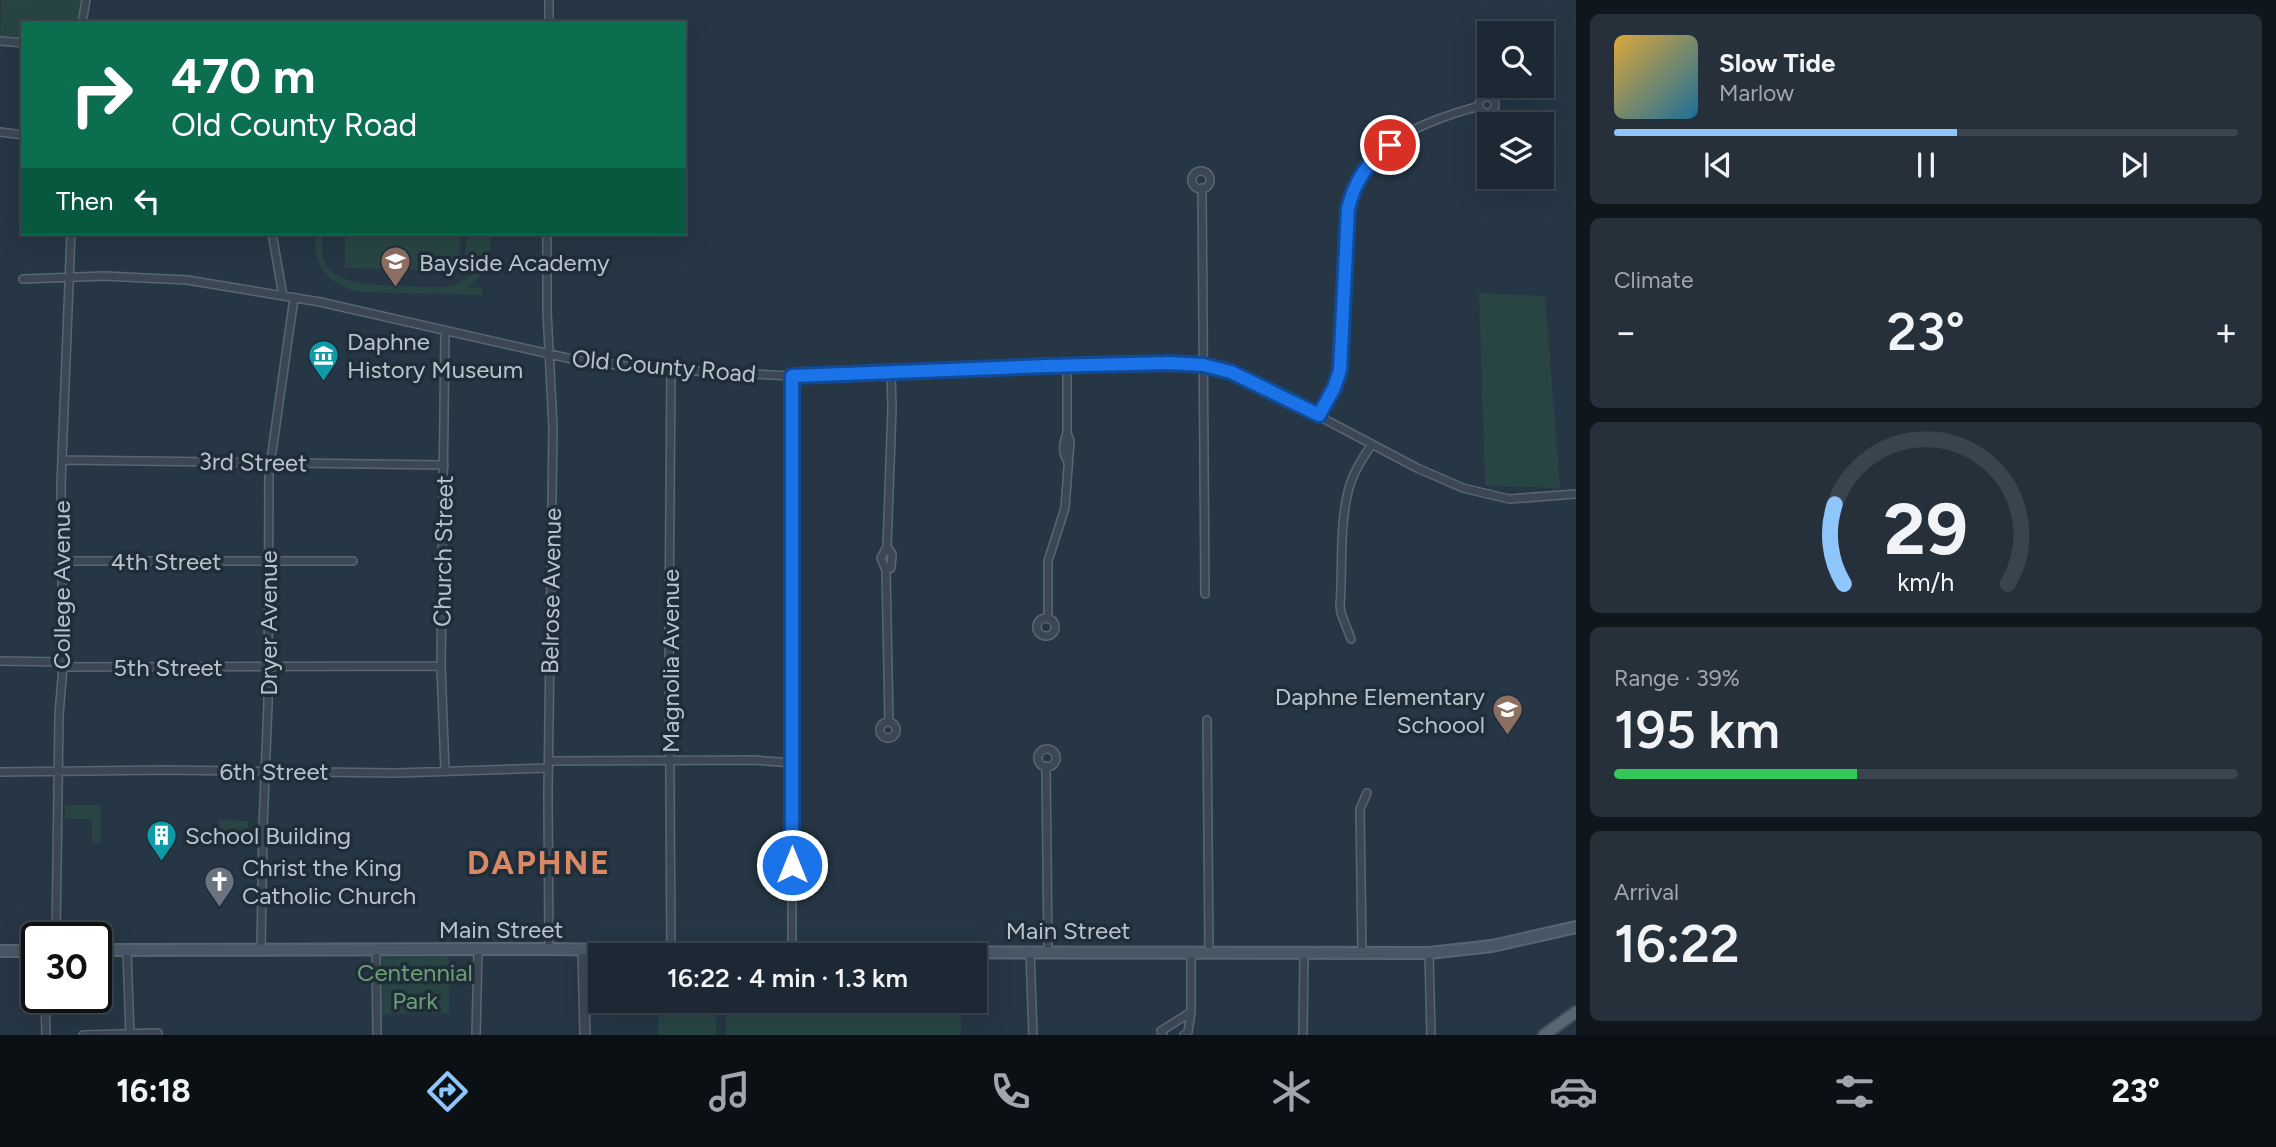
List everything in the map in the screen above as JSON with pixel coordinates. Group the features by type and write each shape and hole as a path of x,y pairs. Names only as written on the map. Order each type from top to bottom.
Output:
{"main road":[{"name":"Main Street","path":"987,951 1030,951 1048,946 1191,953 1429,953 1501,944 1576,927"},
{"name":"Main Street","path":"112,951 588,950"},
{"path":"0,951 21,951"},
{"path":"1544,1035 1576,1012"}],"street":[{"path":"82,21 86,0"},
{"path":"549,0 549,21"},
{"path":"0,41 21,43"},
{"path":"1319,415 1334,388 1340,370 1348,209 1360,176 1372,159 1411,130 1437,118 1479,106"},
{"path":"0,132 21,135"},
{"path":"1202,188 1205,594"},
{"name":"College Avenue","path":"57,922 63,664 62,460 71,235"},
{"path":"272,235 283,296"},
{"name":"Belrose Avenue","path":"547,235 553,427 549,949"},
{"name":"Old County Road","path":"23,279 69,276 187,280 294,298 550,355 602,364 671,371 792,376 1067,365 1203,365 1231,372 1319,415 1417,468 1478,494 1509,499 1576,494"},
{"name":"Dryer Avenue","path":"261,950 269,463 294,298"},
{"name":"Church Street","path":"445,331 441,666 445,771"},
{"path":"1048,619 1048,561 1065,508 1070,441 1067,433 1067,365"},
{"name":"Magnolia Avenue","path":"671,371 671,943"},
{"path":"889,722 886,570 881,558 887,547 891,373"},
{"path":"792,376 792,943"},
{"path":"1351,639 1340,613 1345,513 1352,479 1372,444"},
{"name":"3rd Street","path":"62,460 444,465"},
{"name":"4th Street","path":"62,561 354,561"},
{"name":"5th Street","path":"0,661 63,664 441,666"},
{"path":"1206,720 1209,951"},
{"name":"6th Street","path":"0,772 445,771 670,761 793,763"},
{"path":"1046,766 1048,946"},
{"path":"1362,953 1360,808 1367,793"},
{"path":"476,1035 478,949"},
{"path":"376,950 377,1035"},
{"path":"583,950 585,1035"},
{"path":"127,951 130,1034"},
{"path":"1030,951 1034,1035"},
{"path":"1303,1035 1304,952"},
{"path":"1184,1035 1188,1032 1191,1012 1191,953"},
{"path":"1429,953 1430,1035"},
{"path":"1163,1035 1161,1031 1171,1022 1191,1012"},
{"path":"45,1013 46,1035"},
{"path":"83,1035 158,1033"}],"green space":[{"path":"1,0 86,0 82,21 21,21 21,43 0,41"},
{"path":"316,235 323,235 322,251 326,265 347,280 377,285 437,287 463,281 479,264 470,260 465,253 466,240 472,235 489,235 490,249 483,270 468,287 482,288 482,295 361,292 340,285 325,272 316,254"},
{"path":"345,235 460,235 459,271 345,268"},
{"path":"1479,293 1545,296 1560,488 1485,486"},
{"path":"65,805 101,805 101,843 92,843 92,819 65,819"},
{"path":"218,820 248,821 248,840 217,839"},
{"name":"Centennial Park","path":"449,957 449,1013 382,1014 382,958"},
{"path":"659,1013 717,1013 716,1035 658,1035"},
{"path":"726,1013 961,1013 961,1035 726,1035"}],"place":[{"name":"Bayside Academy","path":"396,289"},
{"name":"Daphne History Museum","path":"324,382"},
{"name":"Daphne Elementary Schoool","path":"1508,737"},
{"name":"School Building","path":"162,862"},
{"name":"Christ the King Catholic Church","path":"219,908"}],"district":[{"name":"DAPHNE","path":"539,863"}],"route":[{"path":"792,865 792,376 1047,366 1170,363 1203,365 1231,372 1319,415 1334,388 1340,370 1348,209 1352,192 1372,159 1390,145"}]}
